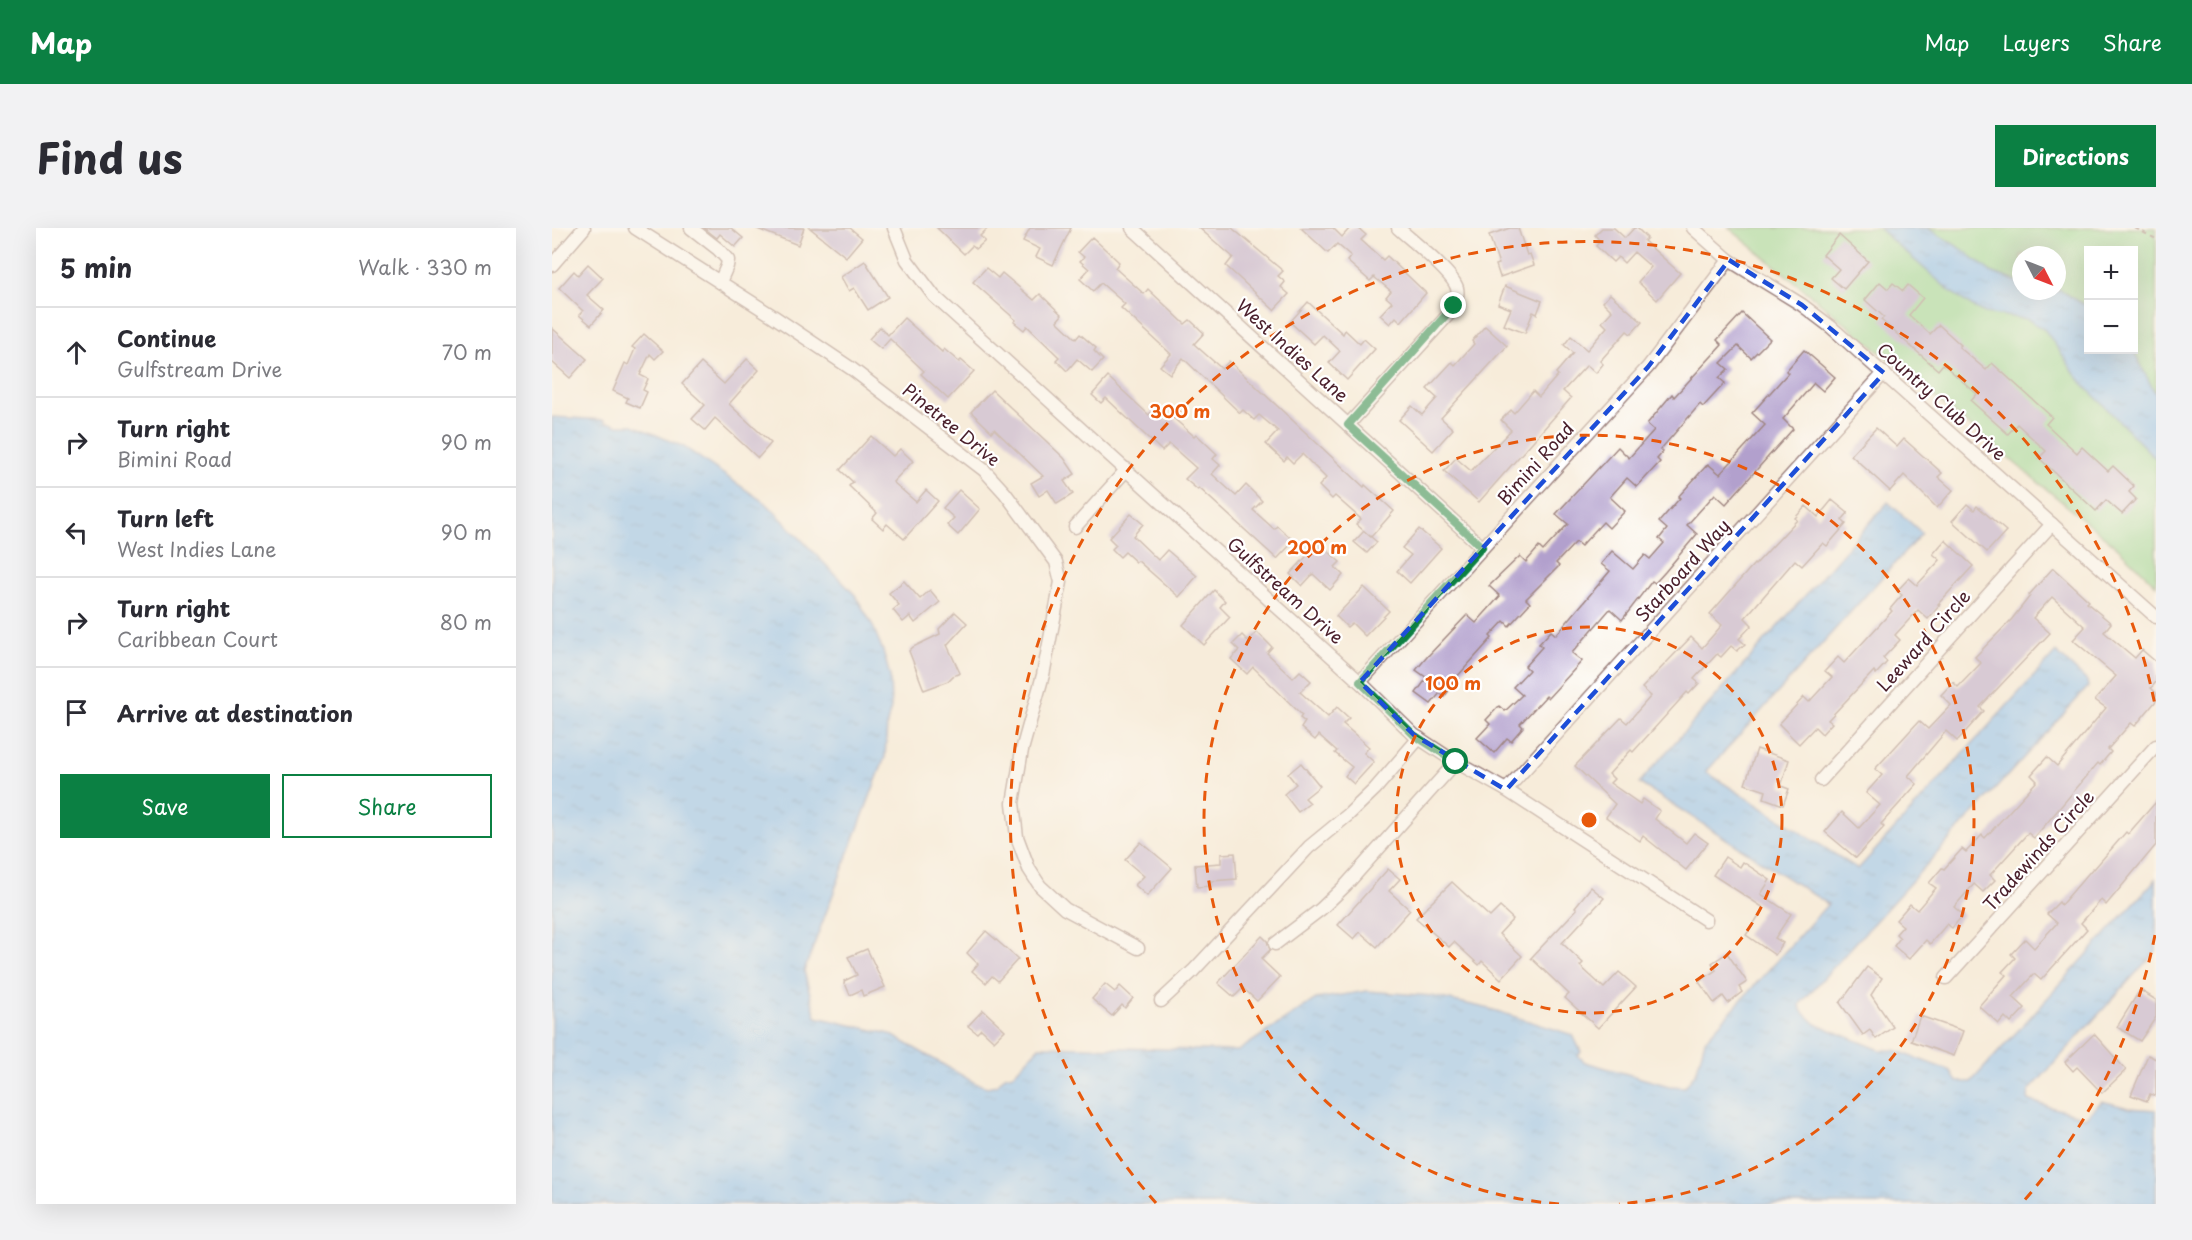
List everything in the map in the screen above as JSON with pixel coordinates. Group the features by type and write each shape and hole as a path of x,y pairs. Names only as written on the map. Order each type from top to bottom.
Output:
{"street":[{"path":"552,265 584,228"},
{"name":"Pinetree Drive","path":"635,228 852,369 984,470 1005,493 1056,562 1061,582 1043,675 1022,750 1013,803 1017,837 1029,869 1040,886 1065,909 1138,948"},
{"path":"692,228 728,260 720,282"},
{"name":"Gulfstream Drive","path":"894,228 907,260 934,296 1127,469 1419,738 1506,790 1706,920"},
{"name":"West Indies Lane","path":"1132,228 1482,547"},
{"path":"1348,425 1449,314 1457,297 1457,287 1446,272 1398,228"},
{"name":"Country Club Drive","path":"1692,228 1728,260 1802,305 1831,327 2156,617"},
{"name":"Bimini Road","path":"1360,682 1648,367 1728,260"},
{"name":"Starboard Way","path":"1506,790 1884,373"},
{"path":"1075,527 1127,469"},
{"name":"Leeward Circle","path":"1821,780 2052,524"},
{"path":"1161,1001 1193,971 1309,846 1375,789 1419,738"},
{"name":"Tradewinds Circle","path":"1946,978 2156,746"},
{"path":"1275,944 1321,909 1346,885 1456,762"}],"path":[{"path":"2135,228 2156,239"}],"highlighted area":[{"path":"1729,260 1802,305 1884,373 1506,790 1414,735 1360,682 1648,367"}],"green space":[{"path":"1729,228 2156,228 2156,585 2118,548"}],"water":[{"path":"1878,228 1927,228 1962,249 1991,272 2012,280 2012,300 2066,300 2066,294 2084,305 2084,354 2135,354 2156,395 2156,459 2081,382 2045,330 2027,319 1985,313 1950,291"},
{"path":"552,417 605,420 605,423 615,425 633,425 684,447 768,505 855,595 872,624 883,651 890,676 891,708 887,723 885,757 804,971 816,1017 890,1034 975,1083 987,1087 997,1085 1005,1076 1013,1074 1040,1046 1238,1051 1316,999 1367,991 1432,996 1490,1009 1573,1035 1581,1052 1578,1056 1585,1062 1669,1086 1685,1087 1697,1070 1705,1040 1828,904 1639,783 1888,502 1922,533 1706,772 1858,869 2056,652 2087,681 2088,687 1800,1004 1801,1010 1816,1024 1880,1050 1894,1050 1951,1071 1957,1082 1971,1082 2156,879 2156,951 2029,1091 2028,1098 2036,1103 2085,1118 2102,1101 2129,1108 2156,1110 2156,1204 552,1204"}],"building":[{"path":"704,228 731,228 743,238 735,247 720,234 717,238"},
{"path":"755,228 804,228 798,245"},
{"path":"810,228 850,228 862,238 846,257"},
{"path":"937,228 988,228 980,236 985,241 976,249 972,246 964,254"},
{"path":"1030,228 1071,228 1053,265 1036,257 1040,249 1023,241"},
{"path":"1199,228 1232,228 1283,271 1278,276 1285,282 1281,287 1289,294 1274,310 1226,266 1233,257"},
{"path":"1301,228 1333,228 1342,237 1350,228 1358,228 1366,235 1361,240 1383,260 1387,256 1426,293 1401,322 1396,317 1390,324 1380,315 1392,302 1386,297 1391,291 1374,277 1370,281 1347,261 1351,256 1337,244 1328,253"},
{"path":"1510,228 1518,228 1527,255 1530,254 1534,265 1500,277 1496,265 1499,264 1489,235"},
{"path":"1602,228 1614,228 1625,238 1634,228 1637,228 1647,238 1644,241 1680,273 1657,300 1638,282 1651,267 1634,252 1624,263 1618,257 1613,262 1596,246 1600,241 1595,235"},
{"path":"1839,235 1868,261 1844,289 1831,278 1839,269 1823,255"},
{"path":"1092,237 1119,262 1115,268 1144,294 1148,289 1185,324 1190,320 1204,333 1194,344 1222,369 1229,361 1364,487 1365,485 1394,511 1371,537 1356,524 1361,519 1335,496 1332,499 1319,486 1326,478 1302,454 1293,463 1287,457 1284,461 1266,444 1278,431 1259,415 1254,420 1243,410 1240,413 1183,358 1170,374 1160,366 1171,354 1121,308 1125,304 1101,283 1093,291 1080,279 1089,269 1080,261 1084,257 1078,252"},
{"path":"865,261 888,297 868,310 854,288 849,291 841,277"},
{"path":"588,264 603,278 587,295 604,310 591,325 579,315 583,311 559,288 574,271 578,275"},
{"path":"986,268 998,278 1002,273 1034,300 1040,294 1062,315 1057,321 1076,339 1080,334 1096,348 1094,351 1103,360 1092,372 1077,359 1067,371 1056,360 1059,357 1027,326 1024,330 1014,322 1016,320 973,282"},
{"path":"1880,282 1888,289 1893,283 1903,291 1908,285 1923,298 1909,315 1930,334 1939,325 1961,345 1959,347 1986,370 1992,363 2052,417 2046,424 2077,453 2082,447 2108,471 2113,466 2134,486 2129,492 2136,499 2122,514 2106,500 2096,511 2039,458 2046,451 2017,424 2008,434 1971,401 1977,394 1943,364 1938,370 1881,320 1884,317 1865,300"},
{"path":"1505,286 1542,301 1537,314 1533,312 1525,333 1504,325 1511,309 1498,304"},
{"path":"1610,294 1642,322 1631,334 1627,331 1600,361 1603,364 1596,373 1587,365 1563,391 1571,398 1479,502 1444,471 1456,458 1471,471 1511,430 1501,420 1511,410 1514,413 1533,391 1539,397 1558,375 1556,373 1573,353 1564,345 1571,336 1587,350 1607,327 1602,322 1612,311 1603,302"},
{"path":"1308,302 1343,334 1345,330 1360,344 1364,339 1375,349 1347,380 1329,363 1340,351 1323,335 1314,344 1290,322"},
{"path":"1742,313 1770,339 1751,358 1738,346 1721,363 1728,369 1719,378 1725,383 1703,407 1700,404 1660,450 1663,452 1657,459 1660,462 1637,487 1627,478 1610,497 1625,511 1609,528 1603,522 1581,546 1576,542 1556,563 1559,566 1526,599 1530,603 1509,626 1504,621 1490,636 1492,638 1455,679 1457,680 1444,697 1440,693 1431,704 1416,693 1427,678 1416,670 1427,657 1467,615 1476,623 1500,596 1489,586 1520,556 1526,562 1539,547 1543,551 1568,524 1556,514 1618,447 1629,458 1654,430 1647,424 1672,394 1674,397 1722,345 1717,340"},
{"path":"904,318 942,352 944,349 974,371 948,399 921,374 924,371 890,339 881,349 869,339 880,327 888,335"},
{"path":"1485,326 1507,346 1441,418 1453,429 1433,451 1399,420 1412,406 1422,415 1437,398 1427,389 1452,362 1455,365 1474,344 1472,341"},
{"path":"552,328 587,359 570,378 552,362"},
{"path":"644,334 663,351 655,359 650,354 640,375 648,379 643,390 647,392 640,408 626,402 628,398 613,391 625,363 628,365 635,349 632,347"},
{"path":"1804,350 1835,377 1823,391 1814,383 1783,419 1793,429 1726,504 1715,494 1687,525 1697,534 1665,572 1655,583 1652,581 1622,620 1610,609 1572,653 1582,661 1520,724 1523,727 1511,741 1507,738 1494,753 1477,738 1490,724 1486,720 1499,706 1505,711 1522,695 1513,687 1529,670 1525,666 1542,647 1539,644 1551,631 1556,635 1610,571 1601,564 1612,551 1633,569 1645,555 1650,559 1664,543 1659,539 1667,529 1659,522 1708,464 1720,474 1765,425 1752,413 1788,373 1786,371"},
{"path":"747,359 759,370 729,404 771,443 758,458 715,418 705,430 692,419 705,405 682,384 701,363 724,384"},
{"path":"1108,377 1149,415 1154,409 1167,421 1171,416 1194,436 1196,434 1217,454 1213,459 1220,465 1212,474 1236,496 1246,485 1262,501 1253,510 1274,529 1277,526 1294,541 1277,559 1199,488 1198,490 1185,479 1196,468 1169,444 1162,451 1106,398 1101,403 1092,395"},
{"path":"992,390 1064,458 1075,474 1064,481 1073,494 1057,504 1048,490 1039,496 1031,483 1043,476 994,429 992,432 971,412"},
{"path":"1876,428 1897,447 1904,439 1942,473 1938,477 1953,490 1937,508 1904,475 1890,491 1851,455"},
{"path":"871,436 893,456 900,449 913,461 893,482 916,502 926,490 938,501 904,539 887,524 883,529 872,519 877,513 849,486 853,482 840,470"},
{"path":"959,490 980,509 958,535 947,525 954,518 943,508"},
{"path":"1832,500 1848,513 1842,520 1846,524 1827,546 1823,543 1802,566 1795,560 1745,618 1752,625 1739,639 1745,644 1737,651 1731,646 1721,657 1717,654 1694,679 1699,683 1689,694 1687,692 1633,752 1631,750 1609,774 1614,779 1610,783 1640,804 1643,799 1660,811 1655,819 1686,843 1694,833 1708,843 1686,870 1643,836 1640,841 1606,817 1615,804 1575,766 1621,718 1627,723 1651,696 1642,688 1691,637 1702,648 1722,625 1710,614 1797,520 1795,518 1806,506 1818,517"},
{"path":"1967,504 1974,510 1977,506 2006,531 1987,552 1952,521"},
{"path":"1131,514 1143,524 1133,536 1158,560 1167,550 1197,576 1179,597 1138,561 1136,562 1125,552 1120,557 1112,549 1116,545 1109,538"},
{"path":"1419,529 1441,548 1410,583 1397,571 1411,555 1402,548"},
{"path":"1364,531 1377,542 1367,553 1354,542"},
{"path":"1945,540 1973,566 1938,604 1940,605 1928,619 1918,610 1895,635 1900,640 1883,658 1887,662 1876,674 1874,671 1828,720 1832,723 1822,734 1815,727 1799,744 1779,724 1804,697 1809,702 1832,677 1825,671 1838,657 1844,663 1892,611 1890,609 1902,595 1897,591 1909,578 1917,585 1940,560 1933,554"},
{"path":"1319,543 1340,562 1335,567 1343,575 1330,590 1313,574 1302,586 1290,574"},
{"path":"2053,568 2089,601 2087,603 2111,623 2104,632 2135,658 2142,650 2156,662 2156,682 2151,688 2156,693 2156,701 2135,726 2131,723 2108,749 2111,752 2100,765 2098,763 2034,838 2028,833 1990,875 1995,880 1983,892 1974,884 1954,907 1963,915 1952,928 1947,924 1930,944 1926,940 1909,959 1894,946 1900,938 1896,934 1903,926 1896,920 1910,904 1917,910 1936,888 1929,883 1942,868 1944,869 1962,849 1966,852 1982,835 1985,838 2037,781 2031,775 2047,757 2057,766 2106,708 2095,700 2116,676 2073,640 2085,627 2052,597 2033,618 2050,633 1980,707 1984,711 1957,741 1946,731 1908,776 1917,784 1881,824 1884,827 1856,858 1825,832 1842,812 1859,828 1880,805 1866,793 1882,775 1875,769 1919,721 1928,729 1951,705 1941,695 1953,682 1958,687 1981,663 1975,657 2012,619"},
{"path":"904,581 920,599 930,590 940,602 915,623 910,616 903,622 893,610 899,605 889,593"},
{"path":"1364,587 1389,611 1365,636 1352,623 1347,627 1336,616"},
{"path":"1214,590 1225,601 1220,607 1230,617 1204,645 1183,625"},
{"path":"955,612 967,623 947,645 960,673 948,681 924,690 909,651 940,634 939,629"},
{"path":"1257,632 1272,647 1267,653 1293,678 1300,671 1311,681 1300,692 1328,717 1337,707 1349,718 1343,724 1369,747 1364,753 1374,762 1354,784 1345,776 1352,767 1319,735 1315,740 1301,728 1305,722 1300,718 1302,715 1253,667 1247,674 1231,659 1239,650 1233,644 1242,635 1248,641"},
{"path":"1757,749 1789,760 1781,786 1789,789 1783,805 1764,798 1766,791 1745,784"},
{"path":"1301,763 1320,786 1305,798 1310,803 1298,812 1284,794 1296,784 1288,774"},
{"path":"2156,802 2156,845 2106,905 2101,900 2081,923 2087,929 2041,980 2034,974 2013,997 2025,1008 2011,1023 2005,1017 1999,1024 1979,1006 2006,975 2002,972 2015,958 2011,954 2025,939 2034,948 2057,923 2047,914 2059,902 2061,905"},
{"path":"1141,842 1172,868 1147,896 1135,885 1144,876 1125,860"},
{"path":"1235,853 1237,879 1211,881 1211,886 1197,887 1195,865 1221,863 1221,854"},
{"path":"1725,857 1740,867 1743,862 1770,880 1761,894 1791,914 1775,938 1783,943 1775,955 1746,935 1764,908 1713,875"},
{"path":"1388,869 1400,879 1389,891 1410,910 1377,947 1360,932 1354,939 1338,925"},
{"path":"1452,882 1490,917 1500,907 1513,919 1499,934 1522,956 1501,979 1482,961 1479,965 1454,942 1449,947 1416,918"},
{"path":"1591,887 1604,898 1562,943 1583,963 1580,966 1604,988 1619,972 1636,987 1598,1028 1565,998 1569,994 1531,958 1577,909 1575,907"},
{"path":"986,931 1018,959 998,981 992,976 986,983 972,971 978,964 967,953"},
{"path":"1262,936 1267,941 1270,950 1261,959 1280,977 1257,1001 1243,988 1234,997 1218,983"},
{"path":"867,949 885,987 863,996 861,990 850,995 844,981 857,975 848,957"},
{"path":"1727,953 1747,982 1739,987 1742,992 1728,1003 1723,996 1714,1003 1699,982 1716,970 1712,963"},
{"path":"1867,967 1882,978 1871,995 1893,1027 1876,1039 1870,1030 1863,1035 1840,1003"},
{"path":"1105,984 1115,992 1120,986 1133,998 1125,1008 1122,1005 1112,1016 1092,999"},
{"path":"2140,990 2156,1000 2156,1017 2140,1041 2117,1027"},
{"path":"983,1010 1005,1030 994,1041 981,1029 977,1033 968,1026"},
{"path":"1920,1016 1963,1031 1954,1056 1911,1041"},
{"path":"2094,1034 2126,1070 2102,1093 2077,1067 2073,1071 2065,1062"},
{"path":"2148,1055 2156,1059 2156,1096 2150,1094 2147,1101 2131,1095"}],"route":[{"path":"1454,306 1348,425 1482,547 1360,682 1414,735 1456,762"}]}
